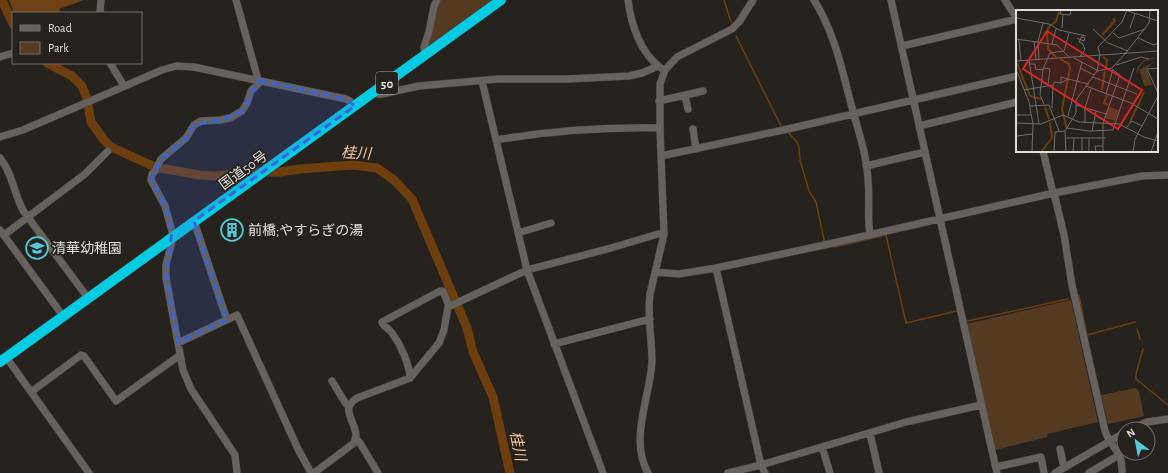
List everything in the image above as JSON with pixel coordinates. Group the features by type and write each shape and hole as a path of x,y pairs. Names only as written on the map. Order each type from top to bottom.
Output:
{"highway":[{"name":"国道50号","path":"3,359 501,0"}],"street":[{"path":"100,12 101,0"},
{"path":"236,0 259,83 251,91 247,103 242,111 230,118 201,121 194,124 186,138 161,160 156,170 152,174 151,180 166,206 173,237 166,265 166,278 183,370 191,389 235,455 237,473"},
{"path":"425,55 424,47 429,32 434,6 437,0"},
{"path":"628,0 631,17 640,42 661,68 659,101 664,234 651,286 649,302 652,345 651,370 640,434 641,455 648,473"},
{"path":"375,91 378,94 382,94 419,86 498,79 568,79 629,76 642,73 661,68 735,26 753,0"},
{"path":"814,0 834,39 842,64 854,114 868,179 870,235"},
{"path":"891,0 996,470 1041,458 1044,473"},
{"path":"1005,0 1016,17"},
{"path":"902,46 1016,19"},
{"path":"0,57 12,53"},
{"path":"111,64 124,86"},
{"path":"0,137 23,130 162,70 176,66 194,66 346,98 355,106"},
{"path":"661,156 854,114 1016,76"},
{"path":"482,81 527,270 603,473"},
{"path":"659,101 703,92"},
{"path":"685,96 688,109"},
{"path":"920,126 1016,102"},
{"path":"496,140 583,130 660,128"},
{"path":"693,129 696,149"},
{"path":"62,316 2,233 28,218 85,174 108,151"},
{"path":"866,166 925,152"},
{"path":"1043,152 1064,235 1072,285 1105,431 1109,441 1116,452"},
{"path":"0,158 7,168 19,204 88,298"},
{"path":"655,272 679,274 716,268 1054,193 1142,176 1168,175"},
{"path":"194,221 226,320"},
{"path":"518,233 551,223"},
{"path":"178,342 237,315 298,449 312,473 351,447 354,443 356,434 349,415 350,403 357,398 410,378 440,343 450,306 527,270 658,234 664,234"},
{"path":"716,268 761,465 765,473"},
{"path":"410,378 406,361 400,346 392,332 384,326 382,322 440,291 443,291 450,306"},
{"path":"554,344 650,319"},
{"path":"32,392 81,355 84,356 116,401 180,356"},
{"path":"3,359 32,392 89,473"},
{"path":"332,381 346,404 349,406"},
{"path":"728,473 761,465 906,422 981,405"},
{"path":"1154,421 1168,419"},
{"path":"870,433 879,473"},
{"path":"1055,473 1116,437"},
{"path":"356,439 378,473"},
{"path":"822,447 830,473"},
{"path":"1060,449 1063,462 1066,467"},
{"path":"1090,473 1116,458"},
{"path":"1122,461 1122,473"}],"highlighted area":[{"path":"259,80 346,99 355,106 194,221 227,320 178,343 166,278 172,231 165,206 151,180 161,159 186,138 194,125 220,120 242,111"}],"green space":[{"path":"440,0 494,0 428,48 436,8"},
{"path":"1071,300 1098,422 1047,434 1047,437 995,450 966,324"},
{"path":"1136,388 1139,392 1144,416 1108,424 1101,395"}],"shaded area":[{"path":"9,0 84,0 59,9 60,12 14,12"}],"waterway":[{"name":"桂川","path":"2,0 12,22"},
{"path":"724,0 731,22"},
{"path":"736,36 783,128"},
{"name":"桂川","path":"49,64 72,76 82,86 87,99 91,122 111,147 155,167 199,175 217,176 251,172 280,172 353,165 377,168 394,180 412,199 467,328 473,352 493,397 510,473"},
{"path":"788,132 797,142 799,147 800,160 809,191 816,202 824,240 826,241"},
{"path":"835,247 886,235 906,323 957,311"},
{"path":"1079,296 1087,335 1135,322"},
{"path":"965,319 968,321 1068,299"},
{"path":"1137,329 1140,339"},
{"path":"1143,349 1136,379 1168,405"}],"place":[{"name":"前橋;やすらぎの湯","path":"232,230"},
{"name":"清華幼稚園","path":"37,248"}]}
